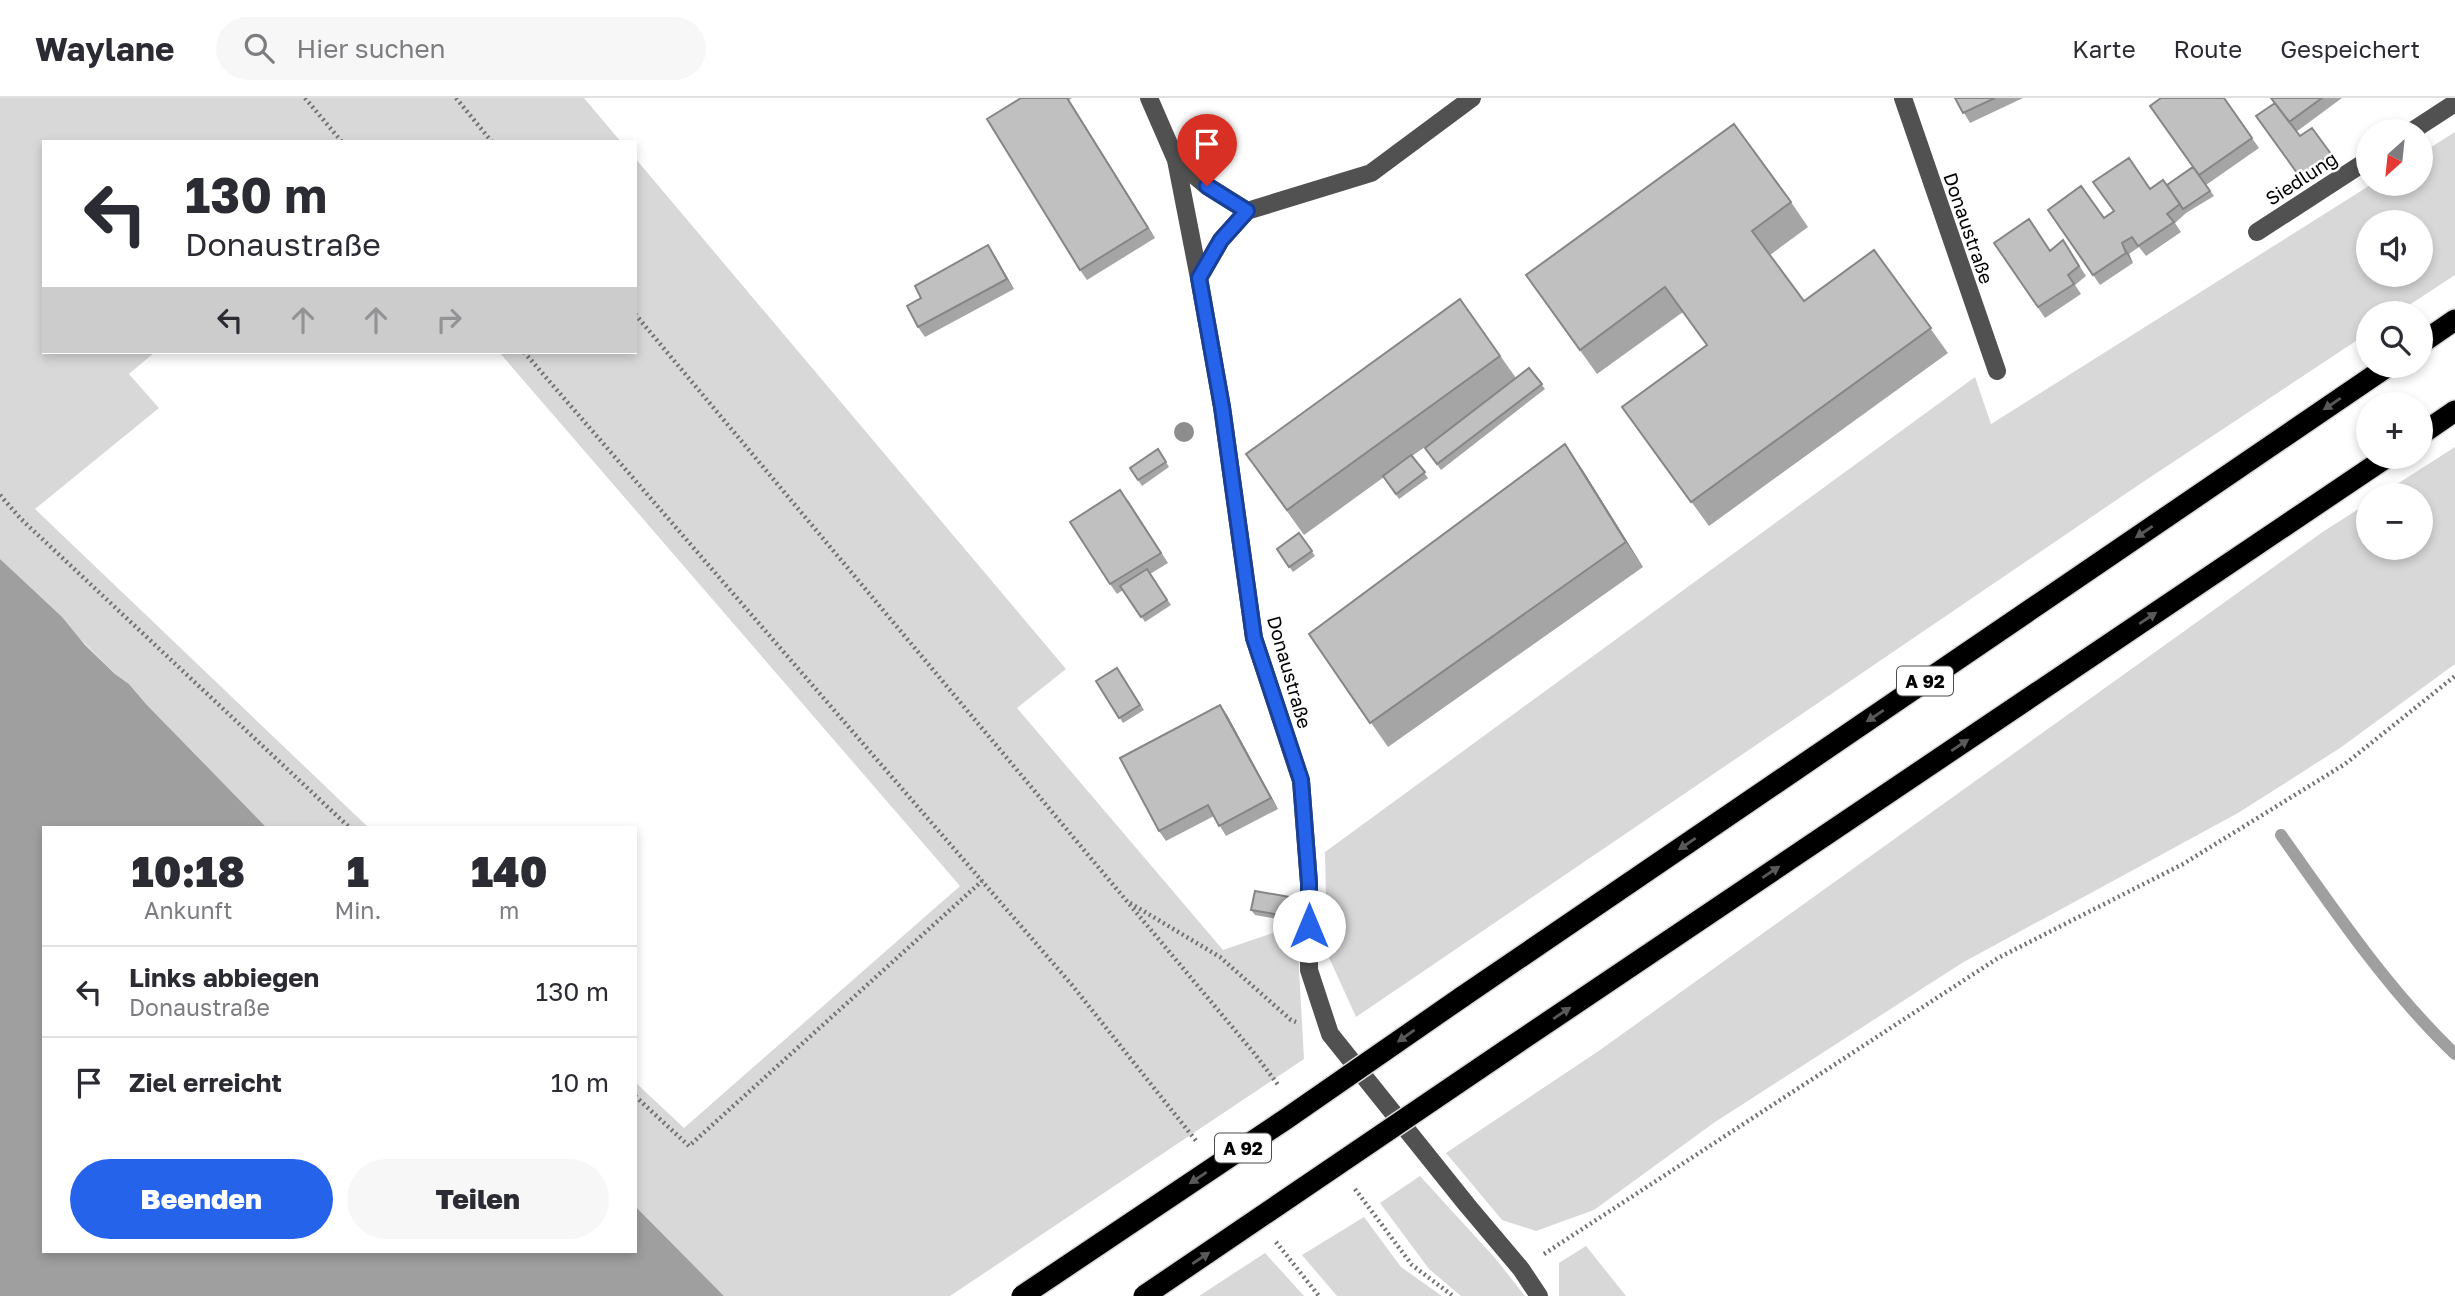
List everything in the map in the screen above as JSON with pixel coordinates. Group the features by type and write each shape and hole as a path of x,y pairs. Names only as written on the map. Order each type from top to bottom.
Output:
{"highway":[{"path":"2433,335 2455,320"},
{"name":"A 92","path":"1022,1296 2370,378"},
{"path":"2433,426 2455,411"},
{"path":"1144,1296 2369,469"}],"street":[{"name":"Donaustraße","path":"1149,98 1176,160 1199,278 1222,407 1254,638 1301,780 1309,883 1309,970 1330,1034"},
{"path":"1199,278 1221,240 1247,211 1371,173 1472,98"},
{"name":"Donaustraße","path":"1903,98 1997,371"},
{"path":"2430,119 2455,103"},
{"name":"Donaustraße","path":"1176,160 1207,186 1247,211"},
{"name":"Siedlung","path":"2258,232 2356,168"},
{"path":"1330,1034 1466,1205 1521,1269 1539,1296"}],"path":[{"path":"305,98 340,140"},
{"path":"456,98 490,140"},
{"path":"637,316 1254,1053"},
{"path":"526,354 1072,985 1198,1144"},
{"path":"0,495 21,519 348,826"},
{"path":"1521,1269 1998,958 2183,864 2345,764 2455,676"},
{"path":"637,1098 689,1146 982,881"},
{"path":"1127,902 1220,957 1291,1020 1330,1034"},
{"path":"1274,1239 1319,1296"},
{"path":"1412,1265 1453,1296"}],"shaded area":[{"path":"0,98 584,98 619,140 42,140 42,354 153,354 129,374 159,408 35,509 367,826 265,826 129,684 115,674 0,559"},
{"path":"2455,132 2455,275 2415,301 2356,301 2356,341 2143,482 1356,1017 1327,953 1325,852 1975,377 1991,424 2356,194 2433,196 2433,146"},
{"path":"637,160 1066,669 1017,708 1223,950 1290,927 1297,933 1304,1059 950,1296 724,1296 637,1208 637,1084 684,1128 960,886 501,354 637,354"},
{"path":"2455,447 2455,664 2340,748 2238,813 1962,963 1715,1122 1594,1210 1536,1231 1502,1220 1446,1153 1600,1050 2356,511 2356,560 2433,560 2433,483 2399,483 2421,469 2433,469 2433,461"},
{"path":"0,559 62,617 85,645 129,684 265,826 42,826 42,1253 637,1253 637,1208 724,1296 0,1296"},
{"path":"1420,1176 1495,1258 1525,1296 1461,1296 1429,1269 1380,1203"},
{"path":"1364,1217 1401,1267 1442,1296 1337,1296 1302,1255"},
{"path":"1586,1246 1626,1296 1559,1296 1559,1263"},
{"path":"1265,1253 1304,1296 1199,1296"}],"building":[{"path":"1021,98 1067,98 1148,228 1080,270 987,119"},
{"path":"1955,98 1995,98 1963,113"},
{"path":"2161,98 2224,98 2252,138 2199,175 2150,106"},
{"path":"2271,98 2322,98 2289,122"},
{"path":"2275,103 2300,136 2312,128 2331,154 2300,177 2256,116"},
{"path":"1734,124 1791,202 1752,231 1804,301 1874,250 1931,328 1691,502 1622,407 1707,345 1665,287 1580,350 1526,275"},
{"path":"2129,158 2150,189 2163,180 2180,204 2167,214 2174,222 2138,246 2132,237 2122,243 2126,253 2093,275 2048,210 2081,186 2104,218 2114,211 2093,182"},
{"path":"2193,167 2210,191 2183,209 2167,185"},
{"path":"2029,219 2050,251 2063,240 2079,266 2068,275 2074,284 2038,307 1994,243"},
{"path":"988,245 1007,279 918,327 907,306 921,298 915,286"},
{"path":"1460,299 1500,356 1287,510 1246,454"},
{"path":"1529,368 1542,384 1437,464 1425,448"},
{"path":"1565,444 1626,542 1370,723 1309,634"},
{"path":"1158,449 1166,462 1138,480 1130,468"},
{"path":"1411,455 1425,472 1396,494 1383,476"},
{"path":"1120,490 1161,553 1110,584 1070,522"},
{"path":"1299,533 1312,551 1289,567 1277,549"},
{"path":"1147,569 1167,600 1141,617 1120,586"},
{"path":"1117,668 1140,705 1119,718 1096,681"},
{"path":"1220,705 1271,798 1219,826 1208,805 1159,831 1120,758"},
{"path":"1255,891 1290,897 1287,916 1251,910"}],"waterway":[{"path":"2281,835 2384,976 2455,1054"}],"route":[{"path":"1207,186 1247,211 1221,240 1199,278 1222,407 1254,638 1301,780 1309,883 1309,926"}]}
